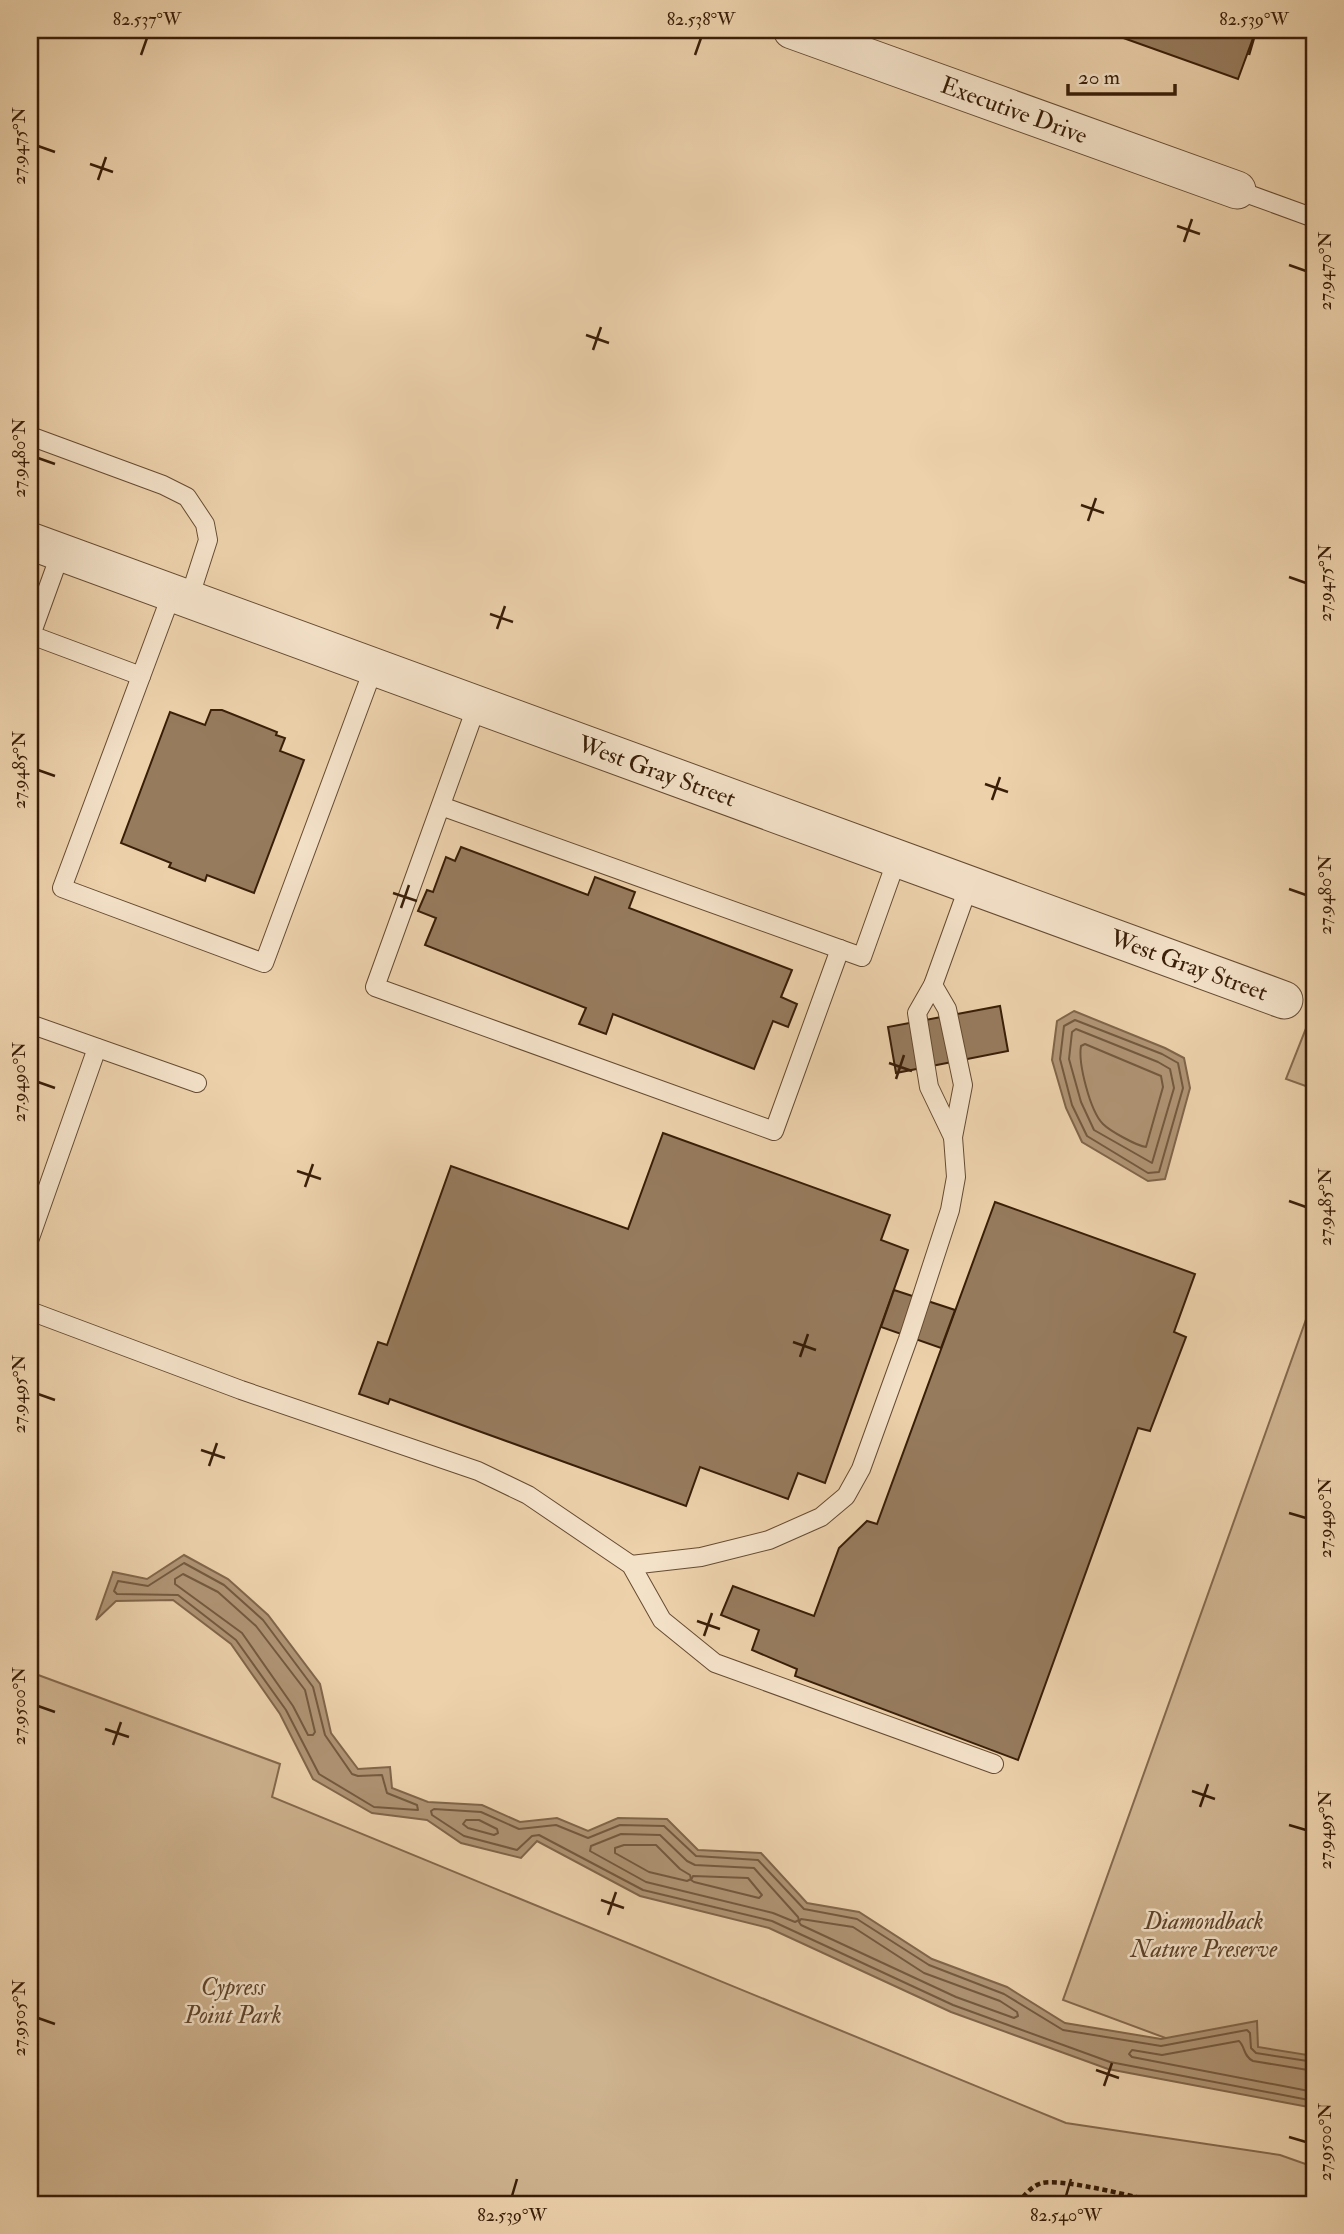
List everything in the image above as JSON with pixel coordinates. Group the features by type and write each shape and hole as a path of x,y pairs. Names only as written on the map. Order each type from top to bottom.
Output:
{"street":[{"name":"Executive Drive","path":"792,30 1237,190"},
{"name":"West Gray Street","path":"45,546 1283,1000"}],"lane":[{"path":"1237,190 1313,215"},
{"path":"30,436 163,485 187,497 205,524 208,540 141,676 62,888 264,963 374,667"},
{"path":"45,546 32,635 141,676"},
{"path":"477,705 375,987 774,1131 840,949"},
{"path":"441,806 862,957 897,859"},
{"path":"953,1138 929,1087 917,1013 933,985 969,885"},
{"path":"631,1565 701,1557 769,1540 821,1517 846,1496 861,1469 904,1352 950,1210 956,1177 953,1138 963,1085 947,1009 933,985"},
{"path":"30,1024 197,1083"},
{"path":"30,1238 97,1048"},
{"path":"30,1311 241,1390 478,1471 528,1495 631,1565 662,1620 715,1663 994,1764"}],"path":[{"path":"1018,2204 1022,2197 1040,2183 1060,2182 1168,2204"}],"green space":[{"path":"1314,1008 1314,1089 1286,1079"},
{"name":"Diamondback Nature Preserve","path":"1314,1297 1314,2093 1063,2000"},
{"name":"Cypress Point Park","path":"30,1672 280,1764 272,1797 1066,2123 1280,2155 1314,2167 1314,2204 30,2204"}],"water":[{"path":"1074,1011 1184,1058 1190,1088 1165,1179 1148,1181 1082,1142 1066,1108 1052,1060 1057,1021"},
{"path":"184,1555 228,1579 268,1615 320,1684 331,1733 358,1769 390,1767 392,1788 428,1802 482,1805 520,1822 557,1818 588,1831 618,1818 667,1819 698,1850 761,1853 807,1903 859,1912 932,1959 1007,1987 1065,2023 1161,2039 1257,2021 1258,2047 1314,2056 1314,2108 1108,2069 951,2012 769,1928 640,1896 537,1841 521,1858 461,1843 427,1820 372,1813 313,1779 280,1714 231,1644 173,1600 116,1601 96,1620 113,1572 147,1579"}],"building":[{"path":"1101,30 1256,30 1238,79"},
{"path":"211,710 222,710 277,732 276,735 285,738 280,751 304,760 254,893 207,875 205,881 169,867 171,863 121,843 170,712 205,725"},
{"path":"461,847 588,895 595,877 635,892 629,908 792,970 781,997 797,1004 788,1027 773,1021 754,1069 613,1014 606,1034 579,1024 586,1008 425,945 436,918 418,911 427,890 433,892 446,857 455,861"},
{"path":"1000,1006 1008,1051 896,1073 888,1027"},
{"path":"663,1133 890,1215 881,1240 908,1250 825,1483 798,1473 788,1499 700,1467 686,1506 390,1399 388,1404 359,1394 378,1342 387,1345 451,1166 628,1229"},
{"path":"995,1202 1195,1274 1174,1332 1186,1337 1150,1431 1138,1428 1018,1760 795,1676 797,1669 752,1650 759,1630 721,1615 733,1586 814,1616 839,1548 867,1521 877,1524"},
{"path":"894,1290 955,1310 941,1348 881,1327"}]}
